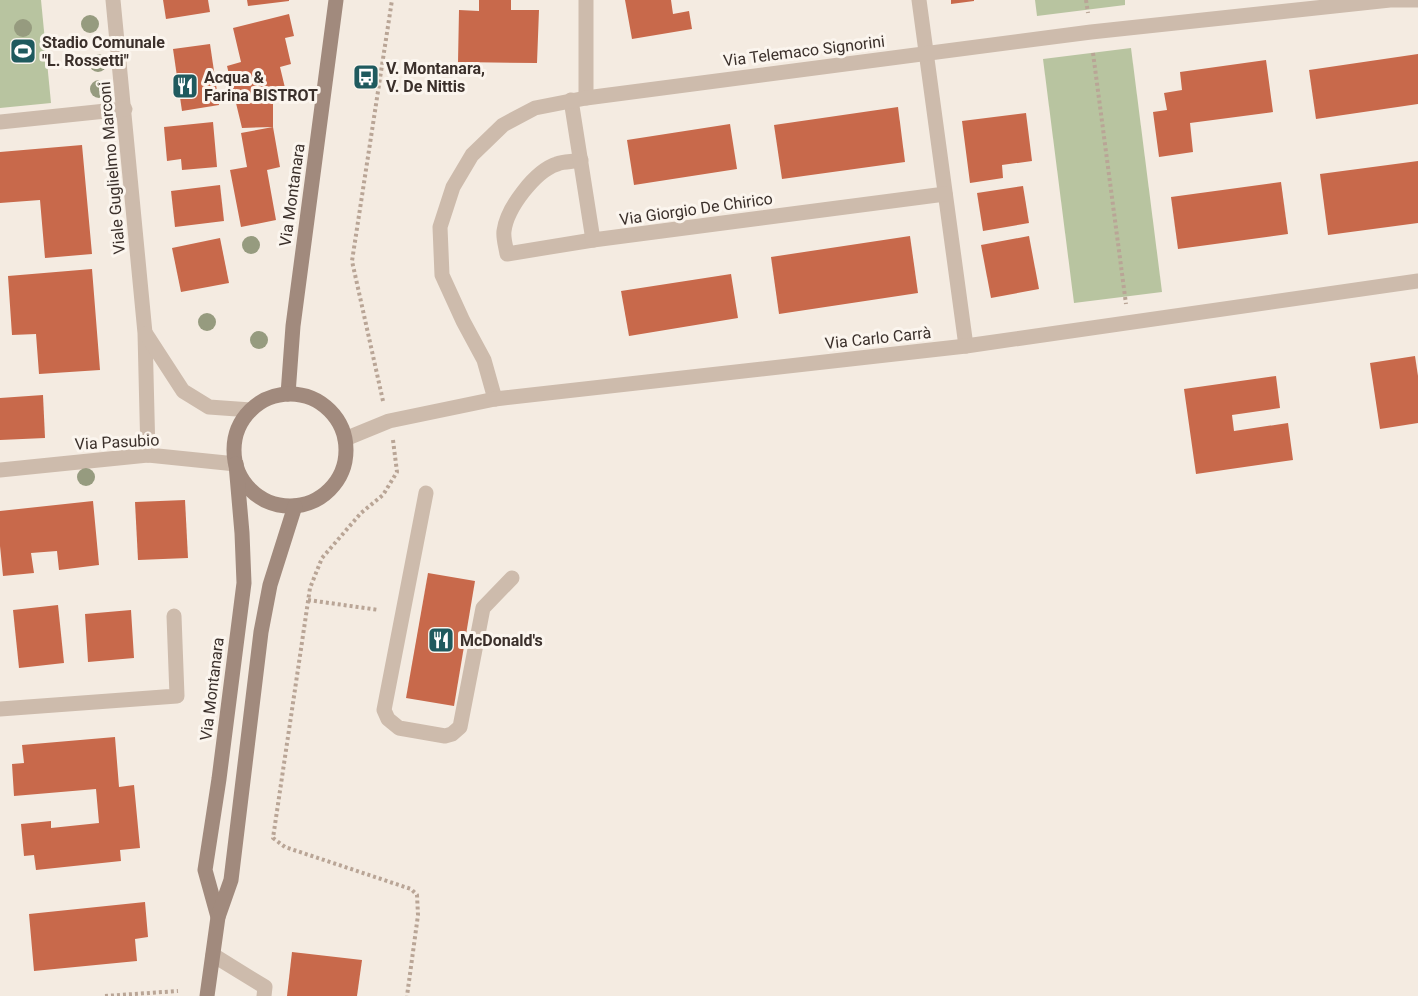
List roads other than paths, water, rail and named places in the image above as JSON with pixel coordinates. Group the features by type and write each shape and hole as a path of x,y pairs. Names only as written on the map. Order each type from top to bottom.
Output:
{"main road":[{"name":"Via Montanara","path":"288,394 293,326 336,0"},
{"path":"288,394 304,396 318,402 331,412 340,424 345,440 346,458 340,476 328,491 313,502 295,506 279,506 252,491 242,479 236,464 235,445 240,426 251,410 274,396 288,394"},
{"name":"Via Montanara","path":"218,916 205,870 244,583 236,464"},
{"name":"Via Montanara","path":"207,996 218,916 231,880 260,644 270,585 295,506"}],"street":[{"name":"Viale Guglielmo Marconi","path":"113,0 145,333 148,455"},
{"path":"586,0 578,99 580,160 593,240"},
{"path":"919,0 966,346"},
{"name":"Via Telemaco Signorini","path":"495,399 484,360 462,321 442,276 440,227 453,187 472,155 503,125 535,108 578,99 1091,32 1390,0 1418,0"},
{"path":"0,122 125,109"},
{"name":"Via Giorgio De Chirico","path":"580,160 557,164 538,175 520,196 510,213 504,232 507,254 593,240 945,194"},
{"name":"Via Carlo Carrà","path":"345,440 389,421 495,399 966,346 1418,281"},
{"name":"Viale Guglielmo Marconi","path":"145,333 183,391 209,407 251,410"},
{"name":"Via Pasubio","path":"0,470 148,455 236,464"},
{"path":"426,493 384,710 388,719 399,728 445,736 452,734 460,727 483,608 512,578"},
{"path":"0,709 177,696 174,616"},
{"path":"213,955 265,987 264,996"}],"place":[{"name":"Stadio Comunale \"L. Rossetti\"","path":"23,51"},
{"name":"V. Montanara, V. De Nittis","path":"366,77"},
{"name":"Acqua & Farina BISTROT","path":"185,86"},
{"name":"McDonald's","path":"441,640"}]}
